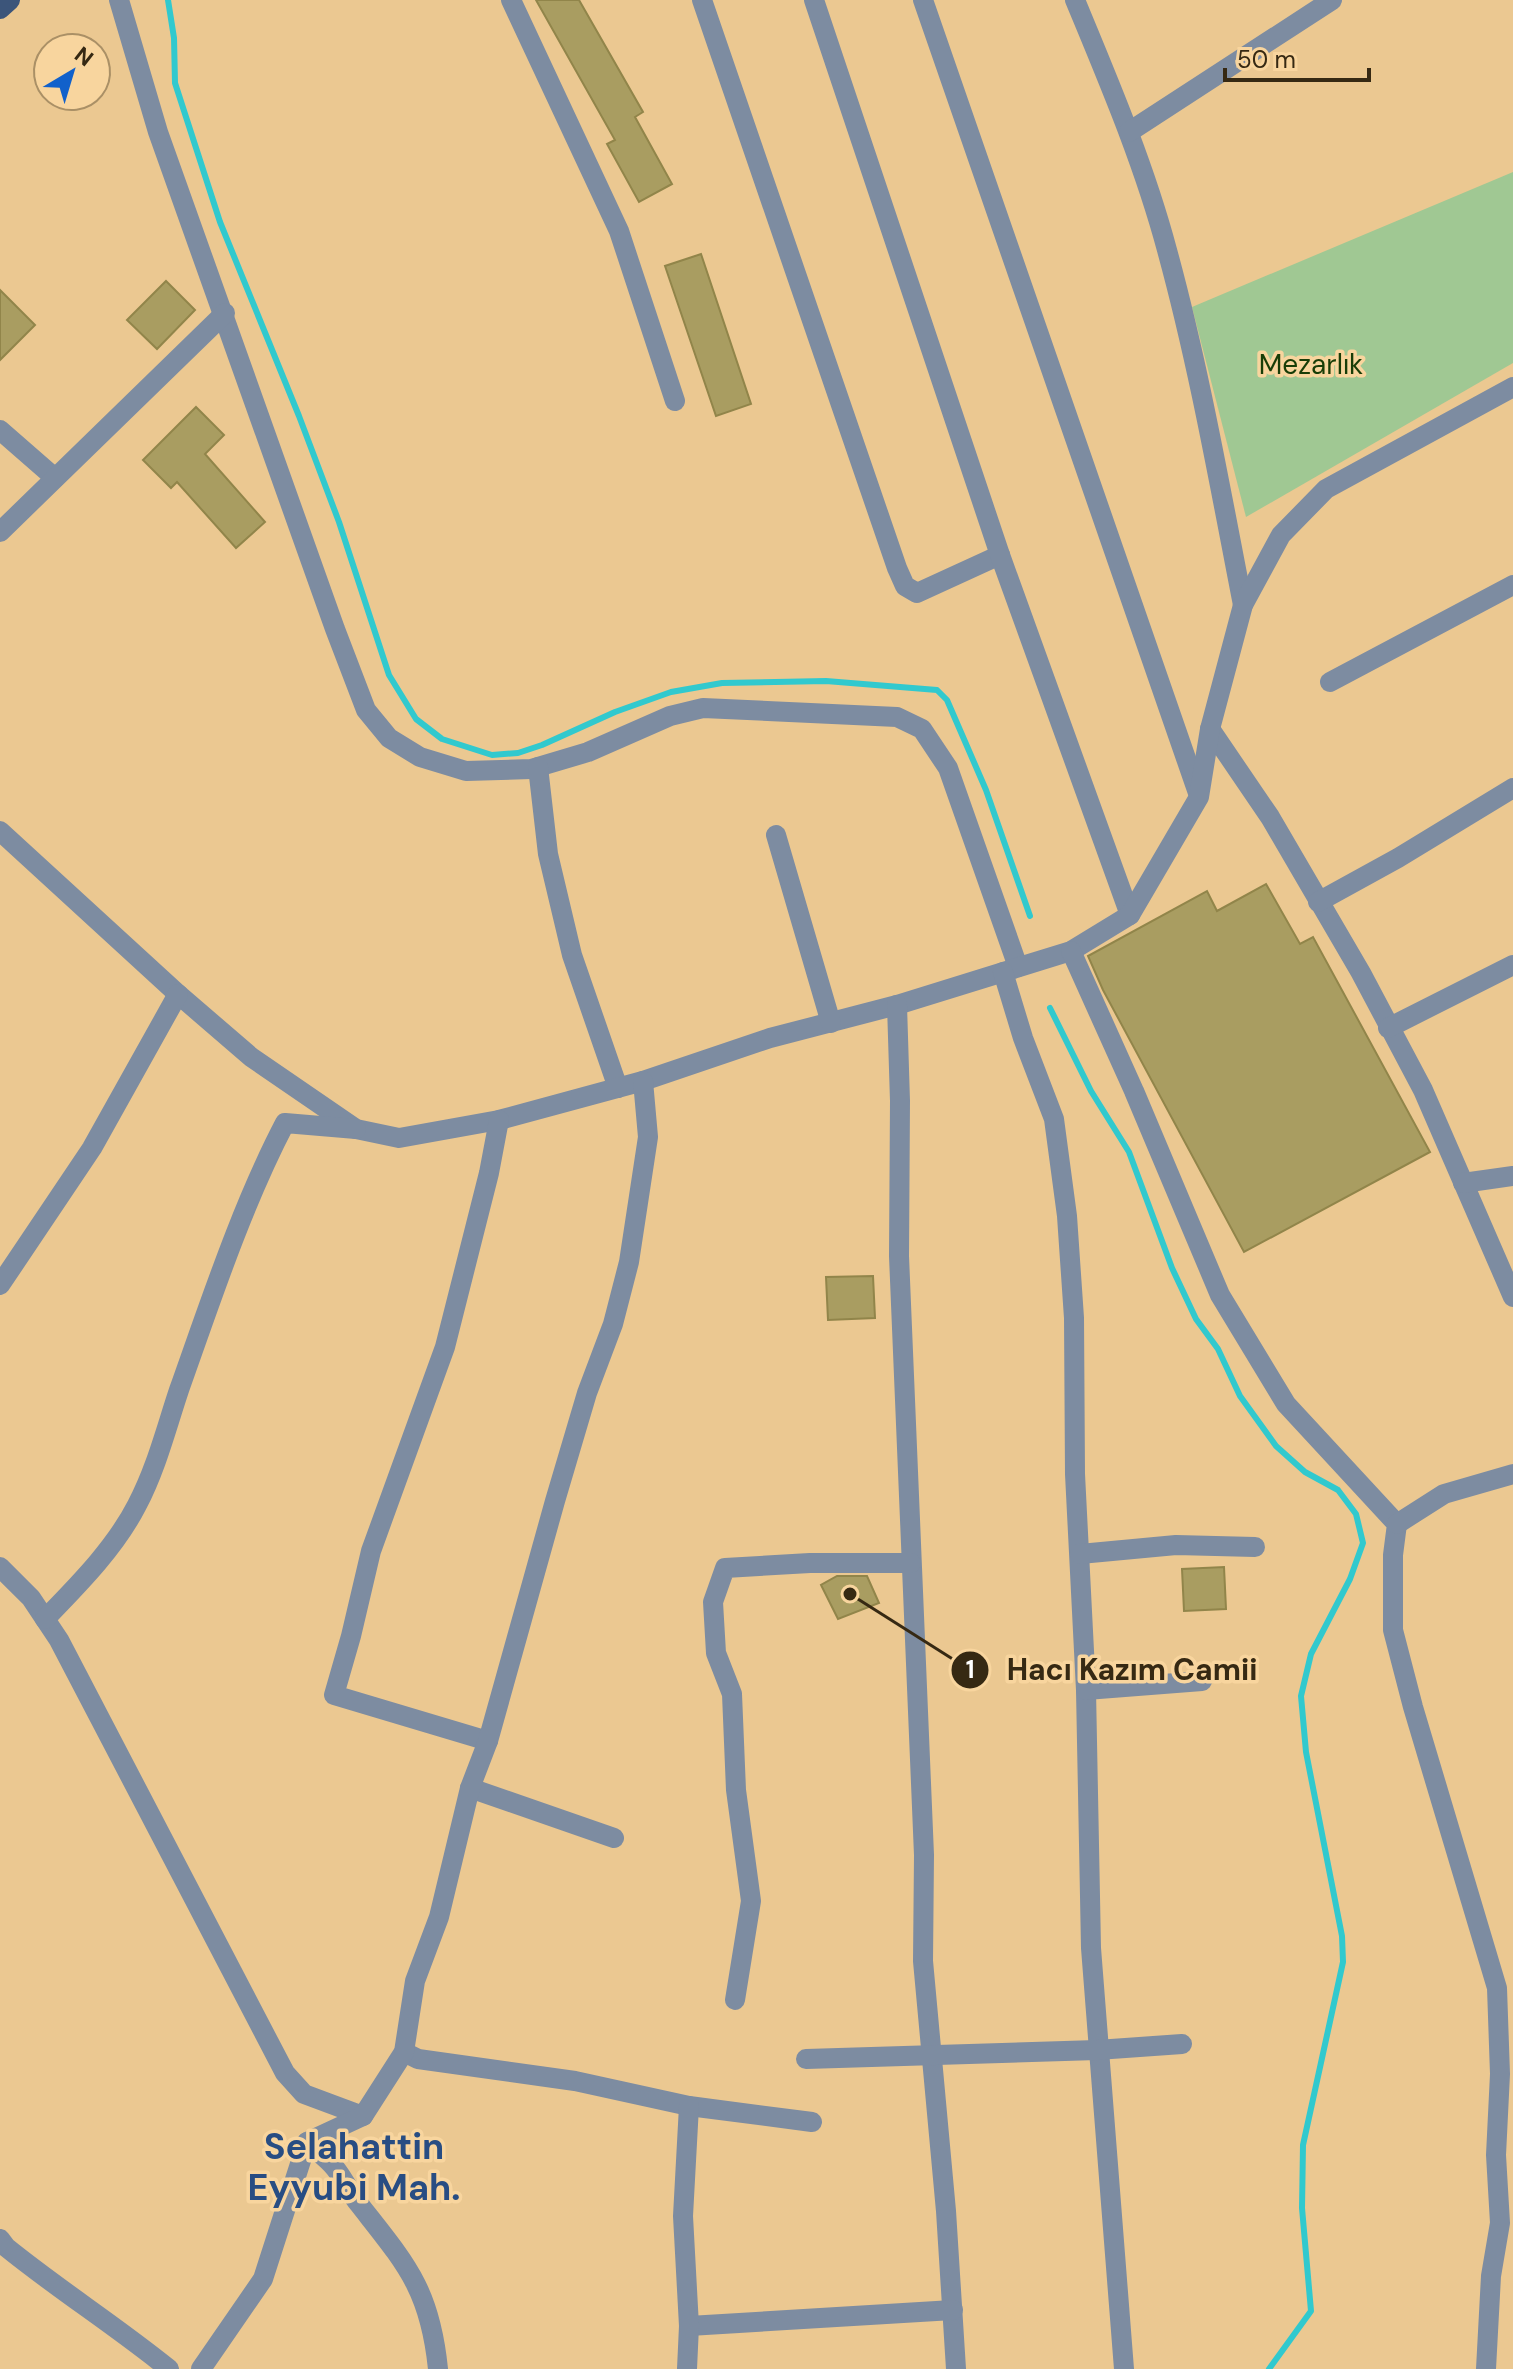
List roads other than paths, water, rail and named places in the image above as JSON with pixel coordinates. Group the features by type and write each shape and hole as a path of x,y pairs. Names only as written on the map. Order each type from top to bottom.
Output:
{"main road":[{"path":"0,9 10,0"}],"street":[{"path":"119,0 158,132 335,629 366,710 389,738 420,757 466,771 538,767 588,752 670,716 703,708 897,717 922,729 948,768 1010,970 1023,1038 1054,1119 1067,1216 1074,1318 1075,1474 1086,1690 1091,1948 1124,2369"},
{"path":"511,0 619,231 675,401"},
{"path":"702,0 905,586 917,593 1000,555"},
{"path":"814,0 1000,555 1130,915"},
{"path":"923,0 1199,797"},
{"path":"1075,0 1129,132 1167,249 1243,605"},
{"path":"1129,132 1332,0"},
{"path":"0,532 225,313"},
{"path":"45,1619 84,1579 136,1508 150,1479 179,1390 260,1172 285,1123 356,1129 399,1138 499,1120 643,1081 770,1038 897,1005 1071,951 1130,915 1199,797 1210,729 1243,605 1281,535 1326,489 1513,387"},
{"path":"0,430 55,478"},
{"path":"1330,682 1513,585"},
{"path":"1210,729 1270,817 1361,973 1423,1090 1513,1297"},
{"path":"538,767 548,854 572,955 618,1088"},
{"path":"1318,902 1513,788"},
{"path":"0,831 251,1057 356,1129"},
{"path":"776,835 831,1023"},
{"path":"1071,951 1220,1295 1286,1404 1397,1524"},
{"path":"1388,1028 1513,965"},
{"path":"0,1285 92,1148 178,994"},
{"path":"897,1005 899,1256 924,1855 923,1961 946,2211 956,2369"},
{"path":"201,2369 263,2279 307,2142 363,2116 404,2052 415,1981 439,1917 470,1788 488,1741 571,1447 613,1324 629,1262 648,1137 643,1081"},
{"path":"488,1741 334,1695 371,1551 445,1347 489,1173 499,1120"},
{"path":"1463,1183 1513,1176"},
{"path":"1397,1524 1444,1494 1513,1474"},
{"path":"1397,1524 1393,1555 1393,1630 1497,1988 1500,2074 1496,2155 1506,2222 1491,2276 1486,2369"},
{"path":"1080,1554 1176,1545 1255,1547"},
{"path":"735,2000 751,1901 736,1790 732,1694 716,1653 713,1602 725,1568 810,1563 911,1563"},
{"path":"0,1567 31,1598 66,1653 285,2073 304,2094 363,2116"},
{"path":"1086,1690 1202,1681"},
{"path":"470,1788 614,1838"},
{"path":"806,2059 1097,2050 1182,2044"},
{"path":"404,2052 418,2059 575,2081 689,2106 812,2122"},
{"path":"687,2369 689,2326 683,2216 689,2106"},
{"path":"307,2142 335,2167 420,2287 435,2336 438,2369"},
{"path":"0,2239 54,2286 169,2369"},
{"path":"689,2326 953,2310"}],"waterway":[{"path":"168,0 174,38 175,83 220,222 339,522 389,675 416,719 442,739 492,755 518,753 542,745 615,712 671,692 722,683 826,681 937,690 947,700 986,790 1030,916"},
{"path":"1050,1008 1091,1091 1129,1152 1172,1268 1196,1319 1218,1349 1240,1396 1276,1446 1305,1472 1338,1490 1356,1514 1363,1543 1350,1579 1311,1654 1301,1696 1306,1752 1342,1936 1343,1962 1303,2145 1302,2208 1311,2311 1269,2369"}],"place":[{"name":"Hacı Kazım Camii","path":"850,1594"}],"district":[{"name":"Selahattin Eyyubi Mah.","path":"354,2166"}],"park label":[{"name":"Mezarlık","path":"1311,364"}]}
